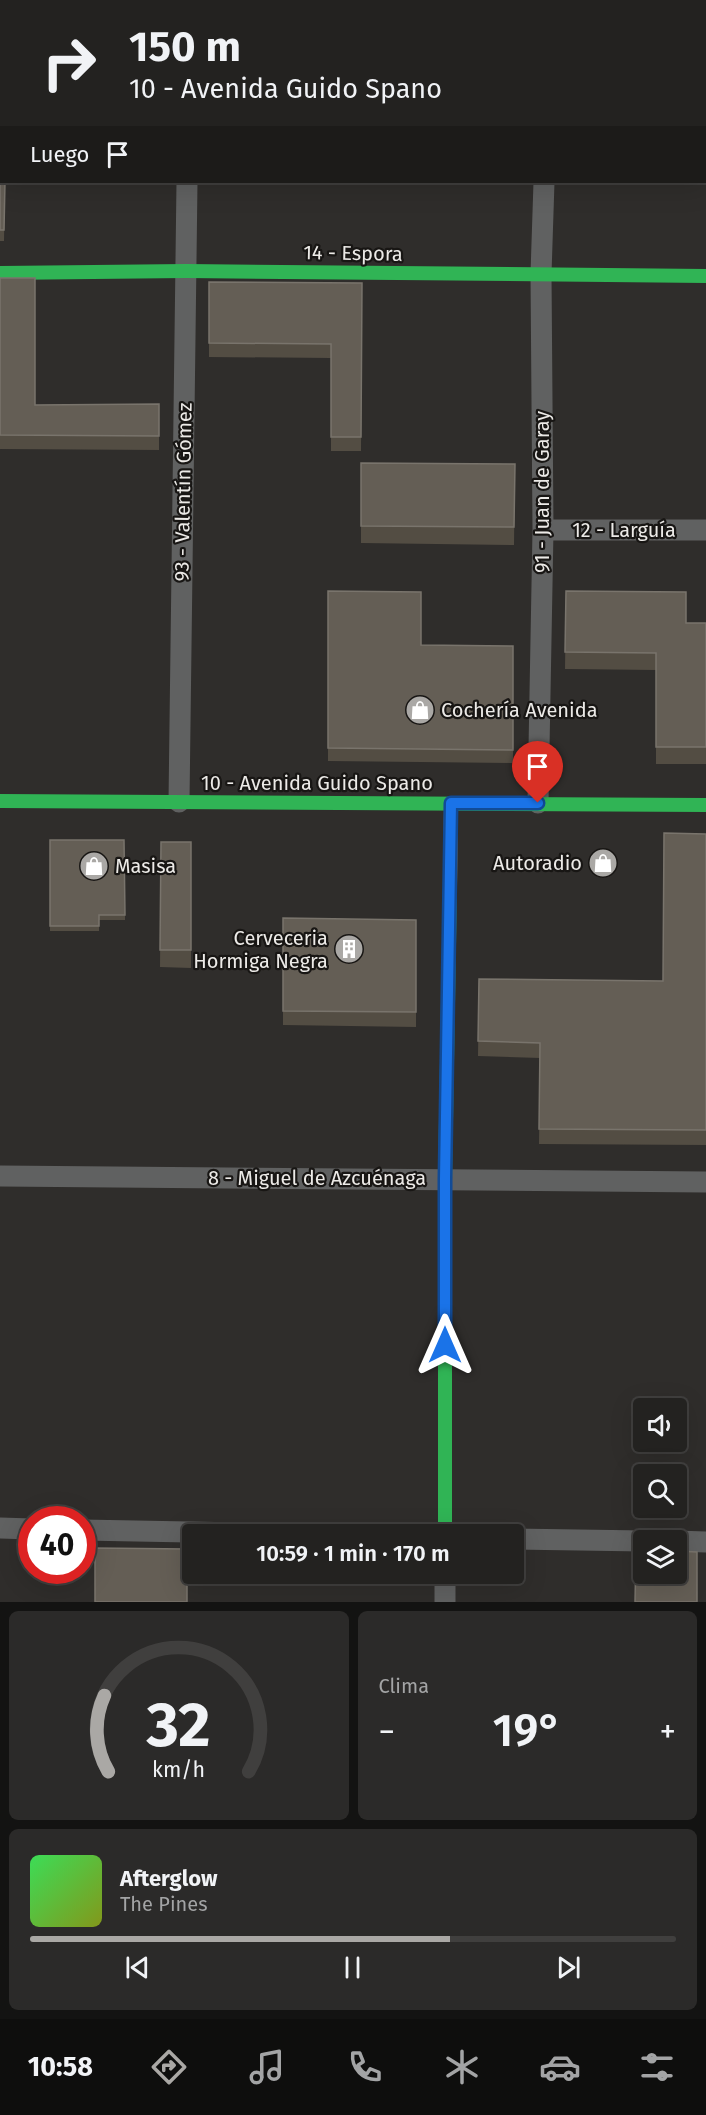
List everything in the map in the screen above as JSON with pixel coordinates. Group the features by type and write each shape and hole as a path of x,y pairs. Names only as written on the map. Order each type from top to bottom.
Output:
{"street":[{"name":"93 - Valentín Gómez","path":"179,802 187,183"},
{"name":"91 - Juan de Garay","path":"538,803 543,530 541,274 544,183"},
{"name":"14 - Espora","path":"0,273 186,271 706,276"},
{"name":"12 - Larguía","path":"543,530 706,530"},
{"name":"10 - Avenida Guido Spano","path":"0,801 706,805"},
{"path":"445,1524 445,1179 451,803"},
{"name":"8 - Miguel de Azcuénaga","path":"0,1176 706,1182"},
{"path":"0,1528 18,1529"},
{"path":"96,1530 182,1532"},
{"path":"524,1539 633,1541"},
{"path":"687,1541 706,1542"},
{"path":"445,1584 445,1602"}],"building":[{"path":"0,183 5,183 4,230 0,230"},
{"path":"0,278 35,278 35,405 159,404 159,436 0,435"},
{"path":"209,282 362,283 361,437 331,437 331,344 209,343"},
{"path":"361,463 515,464 514,527 361,526"},
{"path":"328,591 421,592 421,645 513,646 513,750 328,748"},
{"path":"566,591 686,592 686,623 706,623 706,747 656,747 656,653 565,652"},
{"path":"664,833 706,834 706,1130 539,1129 540,1043 478,1041 479,979 663,981"},
{"path":"50,840 124,840 125,915 99,915 99,926 50,926"},
{"path":"161,842 191,842 191,950 160,950"},
{"path":"283,918 416,920 416,1012 283,1011"},
{"path":"96,1548 182,1549 182,1584 187,1584 187,1602 95,1602"},
{"path":"687,1552 697,1552 697,1602 635,1602 635,1584 687,1584"}],"traffic: fast":[{"path":"0,273 186,271 706,276"},
{"path":"0,801 706,805"},
{"path":"445,1524 445,1179 450,887"}],"traffic: slow":[{"path":"450,887 451,803"}],"place":[{"name":"Cochería Avenida","path":"420,710"},
{"name":"Autoradio","path":"603,863"},
{"name":"Masisa","path":"94,866"},
{"name":"Cerveceria Hormiga Negra","path":"349,949"}],"route":[{"path":"445,1345 445,1179 451,803 538,803"}]}
